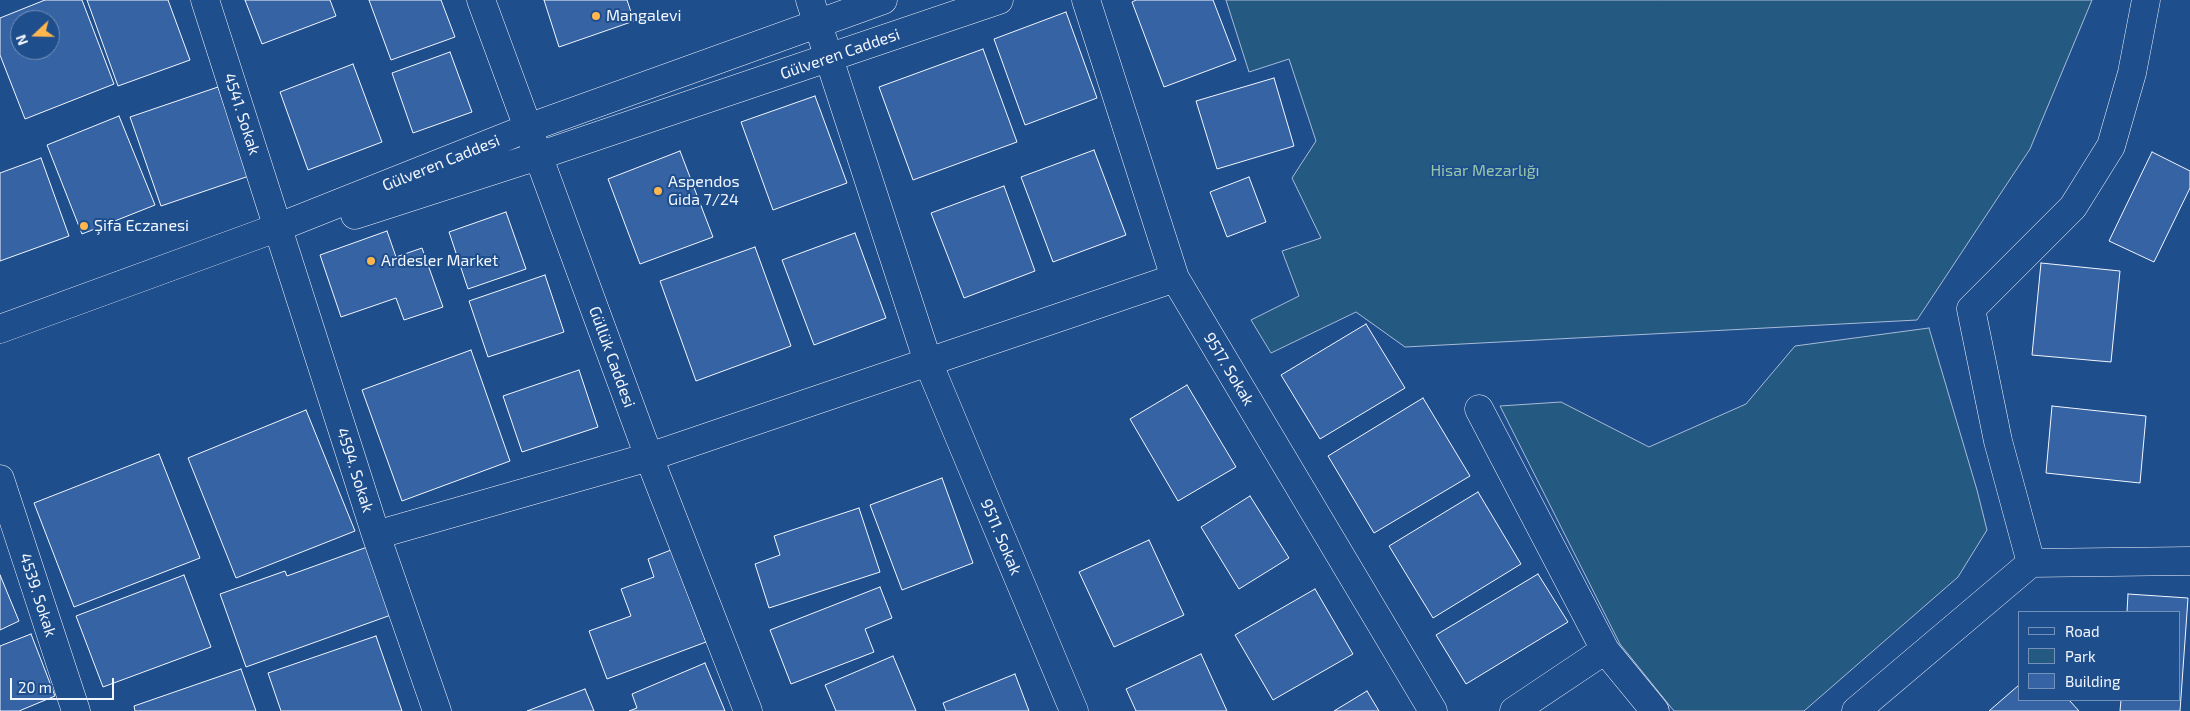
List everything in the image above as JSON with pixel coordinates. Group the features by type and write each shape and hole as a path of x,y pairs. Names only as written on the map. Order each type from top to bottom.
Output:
{"street":[{"name":"4541. Sokak","path":"205,0 281,233"},
{"name":"Güllük Caddesi","path":"481,0 649,457 748,711"},
{"name":"Gülveren Caddesi","path":"281,233 528,128 813,11 883,0"},
{"name":"Gülveren Caddesi","path":"0,329 281,233 538,156 999,0"},
{"name":"9517. Sokak","path":"1086,0 1175,278 1432,711"},
{"path":"2032,563 1998,441 1971,309 2073,207 2110,146 2132,73 2146,0"},
{"name":"9511. Sokak","path":"813,11 928,362 1074,711"},
{"name":"4594. Sokak","path":"281,233 376,535 437,711"},
{"path":"376,535 649,457 1175,278"},
{"path":"1479,410 1605,650 1655,711"},
{"name":"4539. Sokak","path":"0,478 76,711"},
{"path":"1856,711 2032,563 2190,562"},
{"path":"1514,711 1605,650"}],"green space":[{"name":"Hisar Mezarlığı","path":"1226,0 2092,0 2030,149 1917,320 1405,347 1356,312 1271,353 1251,320 1299,296 1282,251 1321,238 1292,178 1316,141 1289,59 1249,72"},
{"path":"1929,328 1987,530 1958,577 1804,711 1674,711 1620,644 1500,406 1561,402 1649,447 1746,404 1795,346"}],"building":[{"path":"45,0 82,0 114,84 25,119 0,55 0,18 10,14 10,60 60,60 60,10 20,10"},
{"path":"87,0 168,0 190,60 118,86"},
{"path":"245,0 330,0 336,16 262,44"},
{"path":"369,0 441,0 455,37 391,60"},
{"path":"544,0 627,0 634,21 559,47"},
{"path":"1136,0 1213,0 1236,60 1164,87 1132,2"},
{"path":"1066,12 1097,98 1025,125 994,39"},
{"path":"983,49 1017,142 913,180 879,87"},
{"path":"450,52 472,112 413,133 392,73"},
{"path":"353,64 382,142 308,170 280,92"},
{"path":"1274,78 1294,146 1217,169 1196,101"},
{"path":"218,87 249,176 161,206 130,117"},
{"path":"815,96 847,183 773,210 741,122"},
{"path":"119,116 155,205 82,234 47,145"},
{"path":"1094,150 1126,235 1053,262 1021,177"},
{"path":"680,151 713,237 640,264 608,179"},
{"path":"2152,152 2190,171 2190,188 2154,262 2109,241"},
{"path":"41,158 69,236 0,261 0,173"},
{"path":"1249,177 1266,222 1227,237 1210,192"},
{"path":"1004,186 1035,271 964,298 931,213"},
{"path":"506,212 526,269 468,289 449,232"},
{"path":"387,231 396,257 422,248 443,307 404,320 396,298 341,317 320,255"},
{"path":"855,233 886,318 814,345 782,260"},
{"path":"755,247 791,346 696,381 660,281"},
{"path":"2041,263 2120,271 2111,362 2032,355"},
{"path":"545,275 564,332 488,357 469,301"},
{"path":"1366,324 1405,388 1320,439 1281,375"},
{"path":"471,350 510,461 402,501 362,390"},
{"path":"579,370 598,427 522,452 503,396"},
{"path":"1187,385 1236,467 1178,501 1130,419"},
{"path":"1423,398 1470,476 1374,533 1328,456"},
{"path":"2052,406 2146,416 2140,483 2046,473"},
{"path":"306,410 355,531 236,578 188,458"},
{"path":"159,454 200,558 74,607 34,503"},
{"path":"942,478 973,563 902,590 870,505"},
{"path":"1478,492 1521,564 1433,618 1389,546"},
{"path":"1250,496 1289,558 1239,589 1201,527"},
{"path":"859,508 880,572 769,608 755,564 780,555 774,536"},
{"path":"1149,540 1184,615 1114,647 1079,572"},
{"path":"370,546 391,615 246,667 220,594 285,571 287,576"},
{"path":"671,550 706,642 607,679 589,631 631,616 621,589 654,577 648,559"},
{"path":"1538,574 1568,622 1466,684 1436,635"},
{"path":"0,575 19,621 0,630"},
{"path":"184,575 211,647 103,687 76,616"},
{"path":"880,587 892,618 865,629 874,652 791,684 770,630"},
{"path":"1315,589 1353,654 1273,700 1235,635"},
{"path":"2128,594 2188,598 2180,711 2120,711 2121,701 2180,701 2180,611 2127,611"},
{"path":"31,634 55,696 19,711 0,711 0,646"},
{"path":"376,636 402,711 281,711 268,673"},
{"path":"1201,654 1227,711 1136,711 1126,689"},
{"path":"893,656 916,711 836,711 825,685"},
{"path":"705,663 725,711 629,711 637,708 632,694"},
{"path":"241,669 256,711 135,711 134,706"},
{"path":"1015,674 1029,711 946,711 943,703"},
{"path":"2018,686 2018,701 2070,701 2079,711 1989,711"},
{"path":"585,689 594,711 527,711"},
{"path":"1367,691 1379,711 1334,711"}],"place":[{"name":"Mangalevi","path":"596,16"},
{"name":"Aspendos Gida 7/24","path":"658,191"},
{"name":"Şifa Eczanesi","path":"84,226"},
{"name":"Ardesler Market","path":"371,261"}]}
